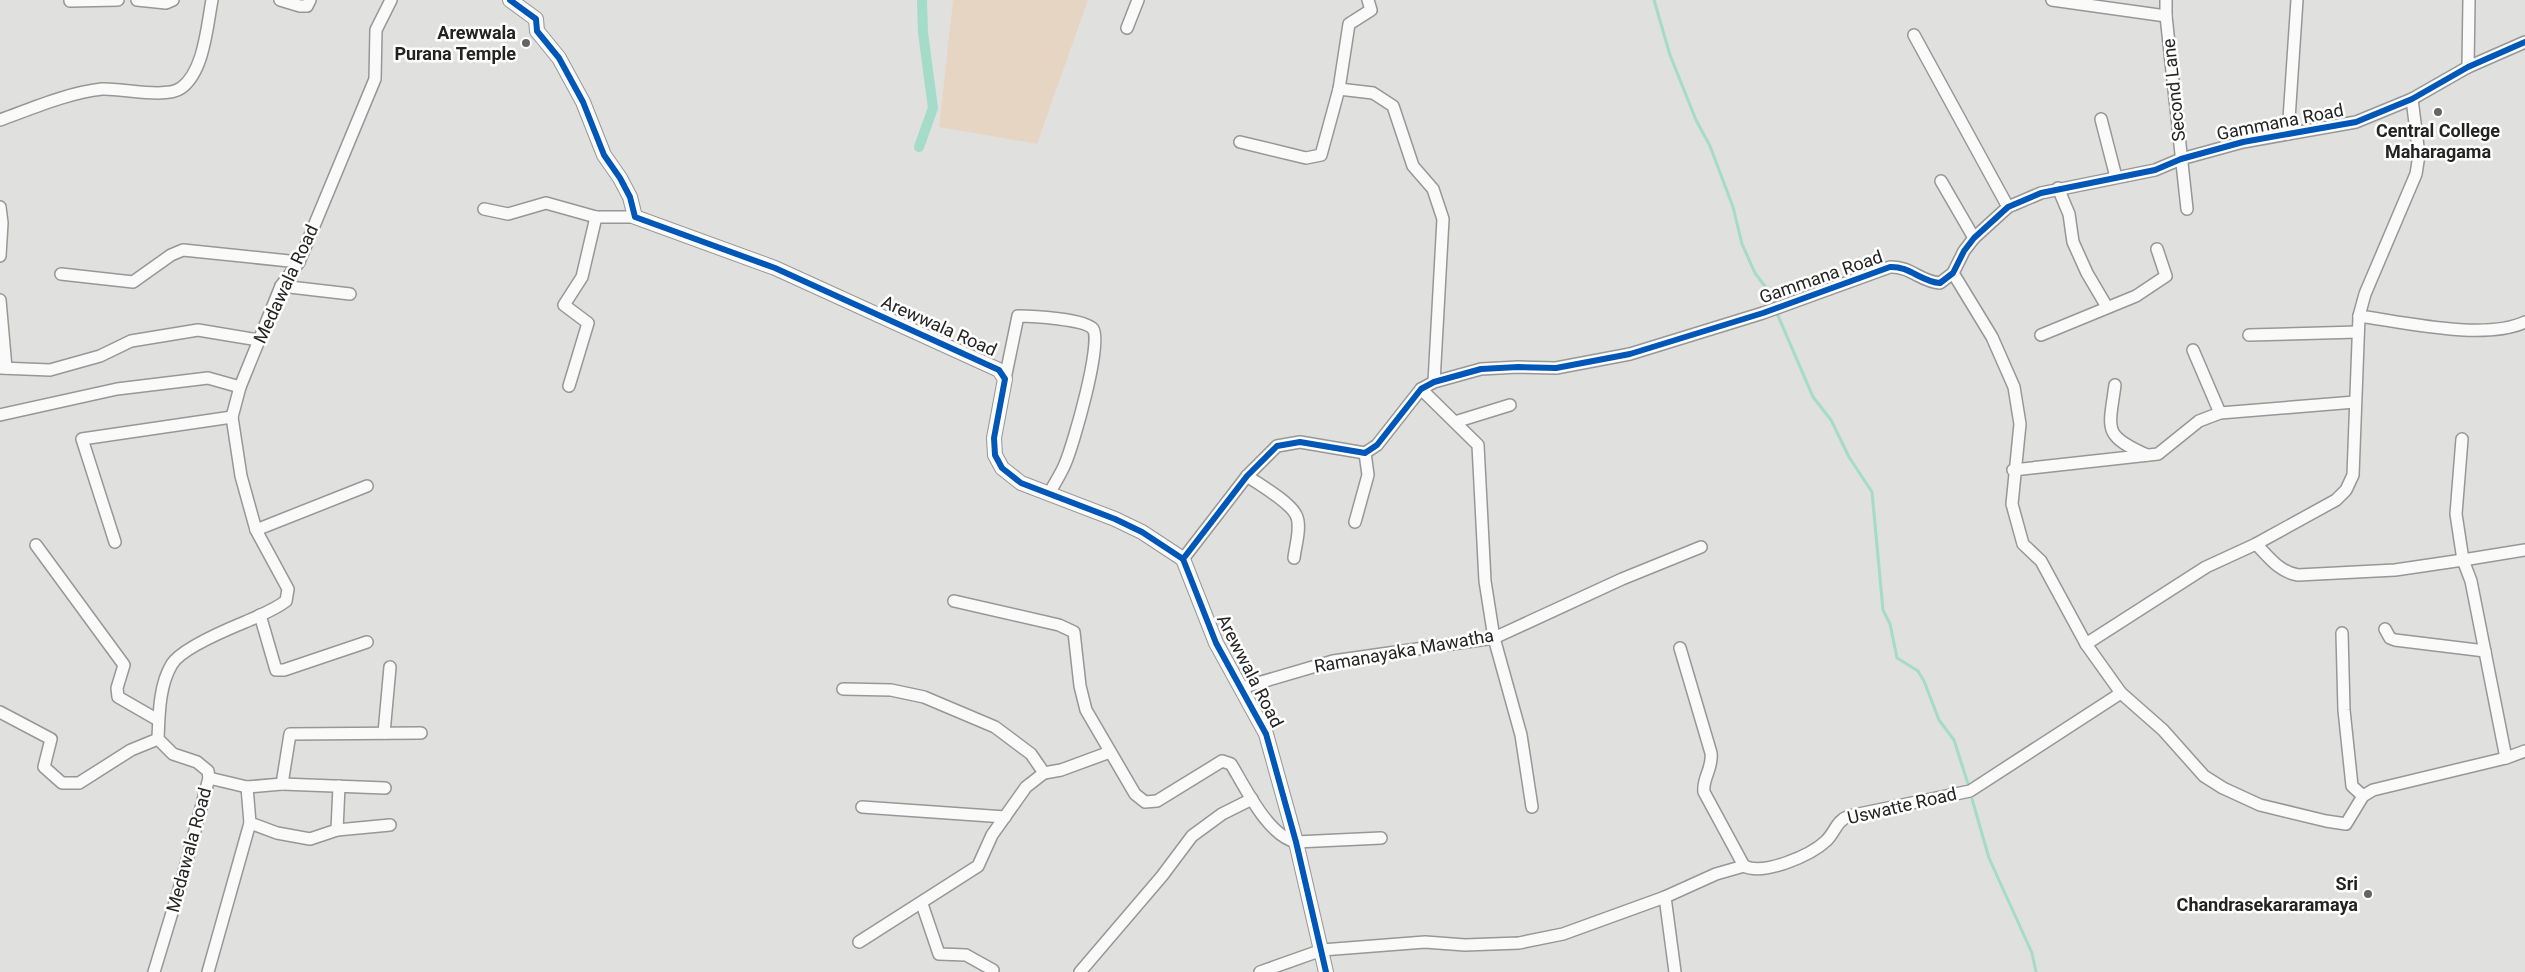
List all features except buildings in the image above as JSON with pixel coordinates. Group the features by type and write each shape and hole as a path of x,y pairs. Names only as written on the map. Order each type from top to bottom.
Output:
{"street":[{"path":"70,1 118,0"},
{"path":"137,0 166,3 173,0"},
{"path":"0,120 68,96 103,89 167,92 180,90 187,83 201,59 212,0"},
{"path":"280,0 300,6 308,6 310,0"},
{"name":"Medawala Road","path":"154,972 182,883 209,778 208,771 197,762 173,754 158,739 158,720 164,682 173,662 209,638 286,601 288,589 256,530 241,476 232,417 240,387 258,340 281,286 299,262 374,79 376,30 391,0"},
{"path":"484,209 508,214 546,203 596,217 636,217 630,197 604,155 583,102 559,58 537,32 536,19 510,0"},
{"path":"1126,28 1138,0"},
{"path":"1240,142 1306,158 1321,155 1339,89 1349,24 1371,10 1368,0"},
{"path":"2052,0 2166,16"},
{"name":"Second Lane","path":"2166,0 2166,16 2187,209"},
{"path":"2288,134 2297,0"},
{"path":"2468,67 2469,0"},
{"path":"1914,34 2008,207"},
{"name":"Gammana Road","path":"1365,453 1377,445 1420,389 1434,382 1481,369 1518,367 1556,368 1630,354 1775,309 1890,267 1900,266 1922,280 1940,283 1952,273 1964,251 1974,238 2008,207 2058,188 2155,170 2181,159 2243,142 2356,122 2412,99 2468,67 2525,42"},
{"path":"1339,89 1373,93 1393,106 1413,166 1433,189 1443,219 1434,382"},
{"path":"2086,644 2206,567 2256,544 2336,500 2346,490 2353,475 2359,316 2365,294 2416,174 2419,155 2412,99"},
{"path":"2101,119 2116,177"},
{"path":"1940,181 1974,238"},
{"path":"2058,188 2069,214 2073,242 2087,273 2107,307"},
{"path":"0,207 2,223 0,256"},
{"path":"569,386 588,323 564,305 582,277 596,217"},
{"name":"Arewwala Road","path":"636,217 775,268 999,370 1004,378 994,438 995,455 1002,468 1014,478 1142,532 1183,559 1216,643 1266,734 1296,842 1326,972"},
{"path":"2041,335 2136,296 2166,276 2157,249"},
{"path":"61,274 133,282 171,255 183,250 299,262"},
{"path":"1952,273 1992,337 2014,387 2020,424 2013,470 2012,504 2023,544 2041,560 2086,644 2121,693 2163,730 2204,776 2223,788 2260,805 2326,822 2346,824 2363,796 2373,790 2506,758 2525,751"},
{"path":"281,286 350,294"},
{"path":"0,300 3,368 50,370 100,356 130,341 198,330 258,340"},
{"path":"1004,378 1018,316 1067,320 1091,327 1095,332 1096,342 1085,399 1065,464 1049,494"},
{"path":"2359,316 2485,330 2516,326 2525,322"},
{"path":"2249,335 2358,332"},
{"path":"2193,350 2220,413"},
{"path":"0,415 117,390 208,378 240,387"},
{"path":"2115,385 2109,425 2111,432 2123,443 2148,455"},
{"path":"1420,389 1478,445 1485,581 1494,638 1521,735 1532,807"},
{"path":"2013,470 2158,454 2199,421 2220,413 2355,402"},
{"path":"1455,422 1510,405"},
{"path":"115,542 82,439 232,417"},
{"path":"2462,439 2456,514 2463,560 2471,581 2506,758"},
{"path":"1183,559 1247,476 1278,446 1300,442 1365,453 1368,475 1355,522"},
{"path":"1247,476 1288,506 1297,516 1298,527 1294,558"},
{"path":"256,530 367,486"},
{"path":"2256,544 2279,568 2288,574 2298,575 2395,570 2525,550"},
{"path":"36,545 124,665 117,688 118,697 158,720"},
{"name":"Ramanayaka Mawatha","path":"1241,688 1333,660 1494,638 1622,578 1701,547"},
{"path":"954,601 1059,625 1074,632 1080,686 1086,710 1135,794 1145,802 1157,801 1222,761 1231,764 1252,799 1275,831 1287,840 1296,842 1381,838"},
{"path":"260,615 276,670 284,670 367,642"},
{"path":"2385,629 2390,638 2395,640 2486,651"},
{"path":"2342,633 2344,710 2352,786 2363,796"},
{"path":"1680,648 1712,753 1711,770 1703,786 1704,792 1744,866"},
{"path":"384,733 390,667"},
{"path":"843,689 891,690 924,697 995,727 1031,754 1044,773"},
{"name":"Uswatte Road","path":"1260,972 1322,950 1425,942 1465,945 1519,943 1563,934 1665,897 1716,874 1744,866 1750,869 1766,869 1811,852 1827,840 1840,819 1970,791 2121,693"},
{"path":"0,712 51,739 44,767 62,783 79,783 131,750 158,739"},
{"path":"282,784 290,734 420,733"},
{"path":"859,942 922,904 978,866 992,835 1026,787 1044,773 1061,770 1110,752"},
{"path":"209,778 247,787 282,784 385,788"},
{"path":"338,830 339,786"},
{"path":"208,972 250,823 247,787"},
{"path":"1080,972 1162,876 1192,836 1222,814 1252,799"},
{"path":"862,807 1005,817"},
{"path":"250,823 277,833 310,839 338,830 390,825"},
{"path":"1665,897 1675,972"},
{"path":"922,904 939,954 966,955 994,971"}],"shaded area":[{"path":"953,0 1088,0 1037,144 939,127"}],"waterway":[{"path":"919,147 933,108 923,33 922,0"},
{"path":"1654,0 1670,55 1696,120 1710,146 1733,207 1742,244 1755,273 1767,289 1774,305"},
{"path":"1776,311 1813,397 1831,420 1849,457 1872,492 1883,610 1890,624 1897,658 1918,671 1924,681 1939,720 1954,740 1969,787"},
{"path":"1972,799 1989,858 2032,953 2036,972"}],"cycle path":[{"path":"510,0 536,19 537,31 559,58 583,102 604,155 630,197 635,217 775,268 999,370 1005,379 994,438 995,455 1002,468 1021,483 1115,519 1142,532 1183,559 1216,643 1266,734 1296,842 1326,972"},
{"path":"1183,559 1247,476 1277,446 1300,442 1365,453 1377,445 1421,389 1434,382 1481,369 1518,367 1556,368 1630,354 1763,313 1890,267 1904,269 1927,280 1940,283 1953,273 1964,251 1974,238 2008,207 2041,193 2155,170 2181,159 2243,142 2356,122 2412,99 2468,67 2525,42"}],"place":[{"name":"Arewwala Purana Temple","path":"526,43"},
{"name":"Central College Maharagama","path":"2438,112"},
{"name":"Sri Chandrasekararamaya","path":"2368,894"}]}
